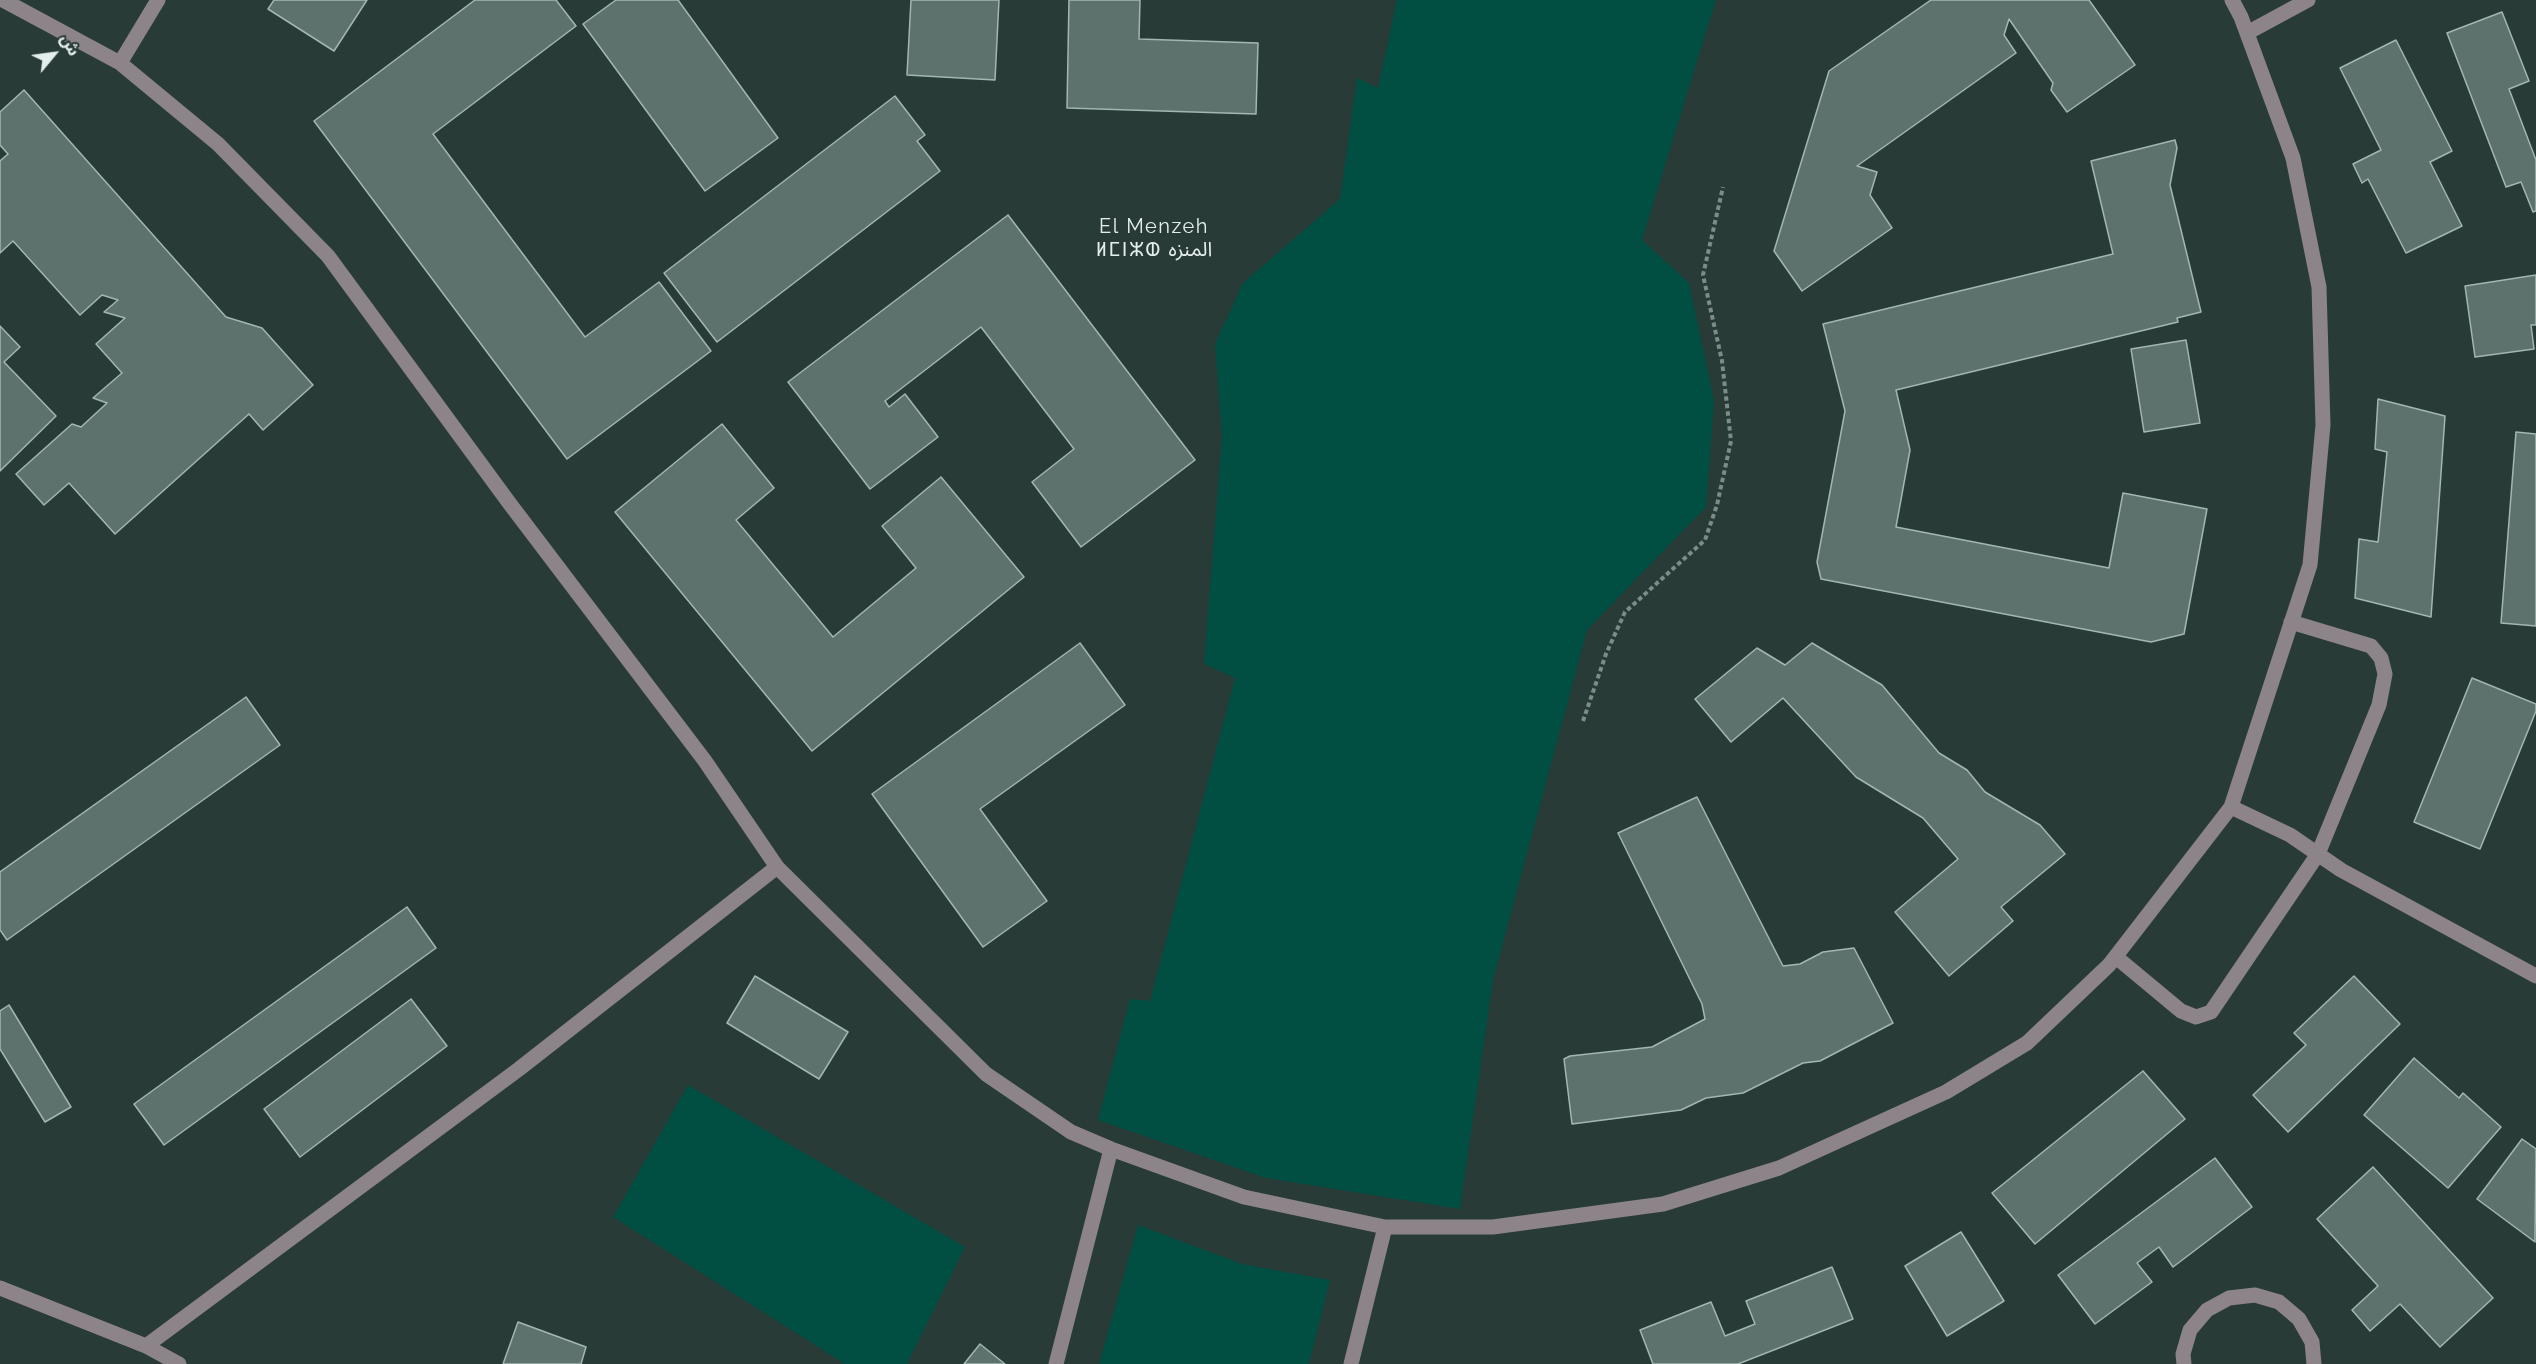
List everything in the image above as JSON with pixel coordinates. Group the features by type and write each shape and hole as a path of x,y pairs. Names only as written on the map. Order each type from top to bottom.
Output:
{"street":[{"path":"3,0 120,63 218,144 328,256 510,504 705,761 777,867 986,1074 1071,1132 1111,1149 1244,1197 1385,1227 1493,1227 1663,1204 1779,1168 1946,1092 2026,1043 2116,957 2231,807 2310,565 2323,425 2319,287 2293,158 2247,33 2232,0"},
{"path":"120,63 158,0"},
{"path":"2247,33 2308,0"},
{"path":"2116,957 2181,1011 2196,1017 2211,1012 2318,854 2379,705 2385,674 2381,658 2371,645 2291,622"},
{"path":"2231,807 2290,835 2341,870 2536,976"},
{"path":"146,1346 519,1070 777,867"},
{"path":"1056,1364 1111,1149"},
{"path":"1351,1364 1385,1227"},
{"path":"0,1288 146,1346 179,1364"},
{"path":"2184,1364 2183,1354 2190,1330 2207,1310 2229,1298 2255,1295 2279,1302 2300,1318 2312,1342 2314,1364"}],"path":[{"path":"1583,721 1606,654 1625,612 1705,540 1717,506 1731,441 1722,361 1702,275 1724,187"}],"green space":[{"path":"1397,0 1716,0 1642,240 1689,283 1714,401 1706,507 1587,630 1493,980 1460,1209 1266,1178 1098,1120 1130,999 1150,1001 1235,678 1204,664 1222,436 1215,344 1243,283 1340,199 1357,78 1378,88"},
{"path":"688,1085 965,1247 907,1364 845,1364 613,1217"},
{"path":"1138,1225 1242,1264 1330,1280 1309,1364 1099,1364"}],"building":[{"path":"274,0 367,0 334,51 268,9"},
{"path":"475,0 556,0 576,26 433,134 585,337 659,282 711,351 567,459 314,121"},
{"path":"616,0 678,0 778,138 705,191 583,24"},
{"path":"911,0 999,0 995,80 907,75"},
{"path":"1069,0 1140,0 1139,39 1258,43 1256,114 1067,108"},
{"path":"1931,0 2089,0 2135,65 2067,112 2051,90 2053,83 2009,19 2004,35 2016,53 1857,166 1877,172 1870,195 1892,228 1802,291 1774,251 1829,71"},
{"path":"2502,12 2529,81 2509,89 2536,160 2536,211 2533,212 2521,182 2506,187 2447,33"},
{"path":"2396,40 2452,151 2430,162 2462,226 2406,253 2368,179 2362,183 2353,164 2381,150 2340,68"},
{"path":"24,90 226,317 262,328 313,385 263,430 249,414 115,534 69,483 44,505 16,474 72,424 81,427 107,403 93,398 122,373 96,344 125,318 104,312 118,300 102,295 80,315 13,241 0,253 0,161 8,154 0,145 0,112"},
{"path":"895,96 925,135 917,141 940,171 717,342 664,273"},
{"path":"2175,140 2177,148 2170,185 2201,312 2177,318 2178,322 1896,390 1910,450 1896,527 2109,568 2123,493 2207,509 2184,634 2151,642 1821,579 1817,562 1845,411 1823,324 2113,254 2091,161"},
{"path":"1008,215 1195,460 1081,547 1032,482 1074,449 981,327 885,401 889,407 905,394 938,437 870,489 788,382"},
{"path":"2536,275 2536,325 2531,325 2534,349 2475,357 2465,286"},
{"path":"0,326 20,347 4,362 56,416 0,471"},
{"path":"2186,340 2200,423 2144,432 2131,349"},
{"path":"2378,399 2445,416 2431,617 2355,598 2359,539 2378,542 2387,452 2375,449"},
{"path":"722,424 774,488 736,520 833,637 916,568 882,526 941,477 1024,577 812,751 615,512"},
{"path":"2516,432 2536,434 2536,626 2501,623"},
{"path":"1080,643 1125,705 980,809 1047,901 983,947 872,794"},
{"path":"1812,643 1882,685 1939,753 1967,770 1985,792 2040,825 2065,854 2001,907 2013,921 1949,976 1895,912 1958,859 1923,818 1856,777 1783,698 1731,742 1695,699 1757,648 1785,665"},
{"path":"2472,678 2536,704 2536,711 2480,849 2414,822"},
{"path":"246,697 280,745 7,940 0,930 0,872"},
{"path":"1697,797 1783,966 1800,964 1823,952 1854,948 1893,1023 1820,1061 1803,1063 1743,1093 1706,1098 1681,1110 1572,1124 1564,1059 1570,1056 1652,1047 1705,1019 1702,1004 1618,833"},
{"path":"407,907 436,948 164,1145 134,1104"},
{"path":"755,976 848,1032 819,1079 727,1023"},
{"path":"2354,976 2400,1024 2288,1132 2253,1095 2306,1045 2294,1033"},
{"path":"411,999 447,1046 300,1157 264,1109"},
{"path":"9,1005 71,1107 45,1122 0,1049 0,1011"},
{"path":"2414,1058 2459,1098 2463,1093 2501,1127 2448,1188 2364,1115"},
{"path":"2143,1071 2185,1119 2035,1244 1992,1193"},
{"path":"2522,1139 2536,1149 2535,1242 2477,1199"},
{"path":"2215,1158 2252,1207 2173,1267 2159,1247 2137,1263 2152,1282 2095,1324 2058,1275"},
{"path":"2373,1167 2493,1298 2440,1347 2400,1304 2370,1331 2352,1310 2378,1286 2317,1219"},
{"path":"1961,1232 2004,1301 1947,1336 1905,1266"},
{"path":"1832,1267 1853,1319 1738,1364 1653,1364 1640,1330 1711,1302 1725,1336 1755,1324 1746,1301"},
{"path":"518,1322 586,1347 581,1364 503,1364"},
{"path":"980,1344 1005,1364 964,1364"}],"district":[{"name":"El Menzeh ⵍⵎⵏⵣⵀ المنزه","path":"1154,238"}]}
